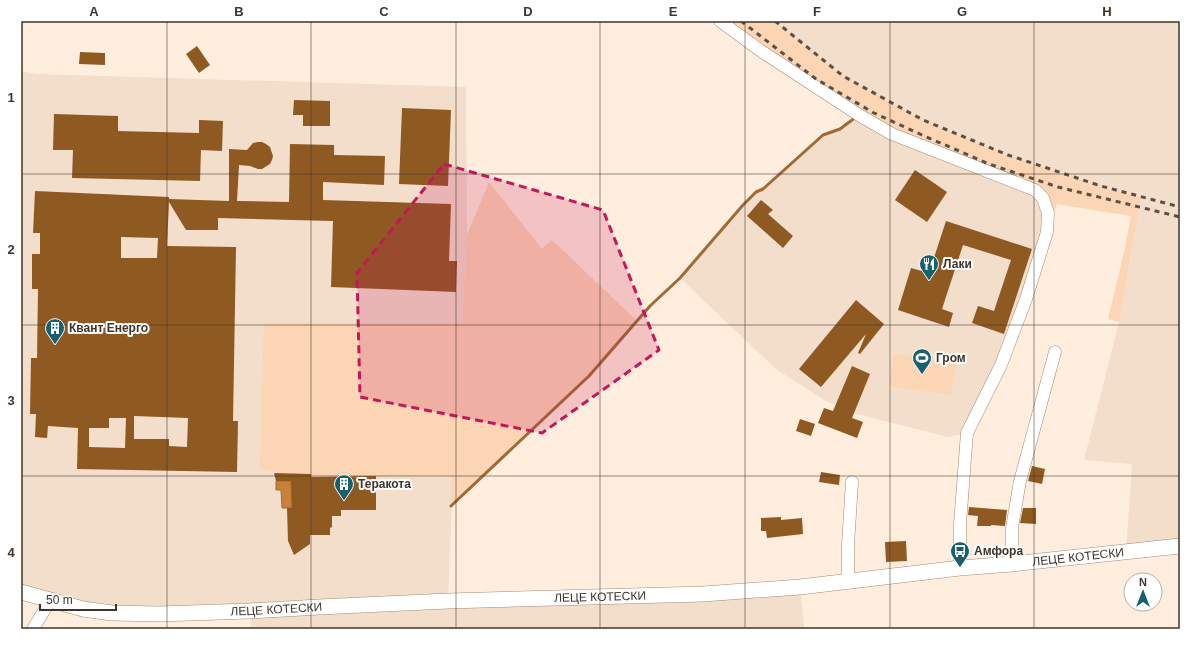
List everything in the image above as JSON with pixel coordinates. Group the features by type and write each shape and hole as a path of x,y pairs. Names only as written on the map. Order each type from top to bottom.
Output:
{"main road":[{"name":"ЛЕЦЕ КОТЕСКИ","path":"21,592 83,609 112,613 160,614 448,601 703,594 800,587 960,568 1180,546"}],"street":[{"path":"720,21 768,56 859,115 892,134 1035,190 1043,198 1048,213 1047,232 1041,253 1026,299 1001,365 967,433 960,524 960,568"},
{"path":"1012,564 1012,528 1020,481 1055,352"},
{"path":"848,582 848,545 852,482"},
{"path":"33,629 50,601"}],"highlighted area":[{"path":"444,164 603,210 659,350 542,433 360,397 357,273"}],"shaded area":[{"path":"720,21 775,21 843,76 923,120 1008,155 1101,186 1141,197 1119,322 1108,319 1131,216 1057,204 1047,232 1043,198 892,134"},
{"path":"775,21 1180,21 1180,546 1126,552 1132,464 1084,460 1119,322 1141,197 1101,186 1008,155 923,120 843,76"},
{"path":"21,71 36,74 466,87 467,235 462,324 264,323 274,473 299,473 312,477 453,476 448,601 800,587 804,629 251,629 249,612 160,614 21,592"},
{"path":"859,115 1043,198 1041,253 967,433 948,437 853,413 824,400 777,370 680,278 756,192 763,189 823,135 840,129"},
{"path":"489,182 542,249 552,240 637,321 589,376 451,506 452,476 312,477 260,469 264,323 462,323 467,235"},
{"name":"Гром","path":"894,354 956,364 951,395 889,386"},
{"path":"276,481 291,481 292,508 282,508 281,490 276,490"}],"building":[{"path":"197,46 210,65 199,73 186,54"},
{"path":"80,52 105,53 105,65 79,64"},
{"path":"294,100 330,101 330,126 303,126 303,115 293,115"},
{"path":"402,108 451,110 448,186 399,184"},
{"path":"54,114 118,116 118,131 199,133 199,120 223,121 222,151 201,150 200,181 72,178 73,150 53,150"},
{"path":"262,142 270,147 273,156 272,160 270,164 262,169 239,165 237,201 289,202 290,144 334,145 334,155 385,156 384,185 323,182 323,200 451,204 449,261 457,261 456,292 331,287 333,221 218,218 218,230 186,230 169,202 167,246 236,247 233,421 238,421 237,472 77,469 78,428 48,426 47,438 35,437 36,414 30,414 31,358 37,358 38,289 32,289 32,254 40,254 40,233 33,233 35,191 229,201 229,149 247,150 253,143","holes":["121,237 158,238 157,258 121,258","134,416 188,418 187,447 169,446 169,439 134,439","109,418 126,418 125,448 89,447 89,428 109,428"]},
{"path":"915,170 947,192 927,222 895,200"},
{"path":"761,200 773,210 768,214 793,236 783,248 747,216"},
{"name":"Лаки","path":"946,221 1032,249 1004,334 972,323 978,306 994,311 1011,260 963,245 942,309 953,313 949,327 898,310 911,268 929,273"},
{"path":"856,300 884,324 860,354 858,353 866,334 821,387 799,369"},
{"path":"852,366 870,374 852,418 863,422 857,438 818,423 824,408 833,411"},
{"path":"800,419 815,424 811,436 796,431"},
{"path":"1032,466 1045,469 1042,484 1028,481"},
{"path":"821,472 840,475 839,485 819,482"},
{"name":"Теракота","path":"274,473 311,474 311,477 376,476 376,510 341,510 341,516 332,516 330,535 310,535 310,544 294,555 288,541 287,508 292,508 291,481 276,481"},
{"path":"969,507 1007,510 1005,526 977,526 978,516 968,515"},
{"path":"1023,508 1036,508 1036,524 1020,523"},
{"path":"781,517 781,520 802,518 803,534 767,538 766,531 761,531 761,518"},
{"path":"906,541 907,561 886,562 885,542"}],"waterway":[{"path":"451,506 589,376 650,306 680,278 756,192 763,189 823,135 840,129 856,117"}],"railway":[{"path":"741,21 816,79 874,113 922,135 989,164 1058,187 1180,217"},
{"path":"775,21 843,76 923,120 1008,155 1101,186 1180,207"}],"place":[{"name":"Лаки","path":"929,281"},
{"name":"Квант Енерго","path":"55,345"},
{"name":"Гром","path":"922,375"},
{"name":"Теракота","path":"344,501"},
{"name":"Амфора","path":"960,568"}]}
